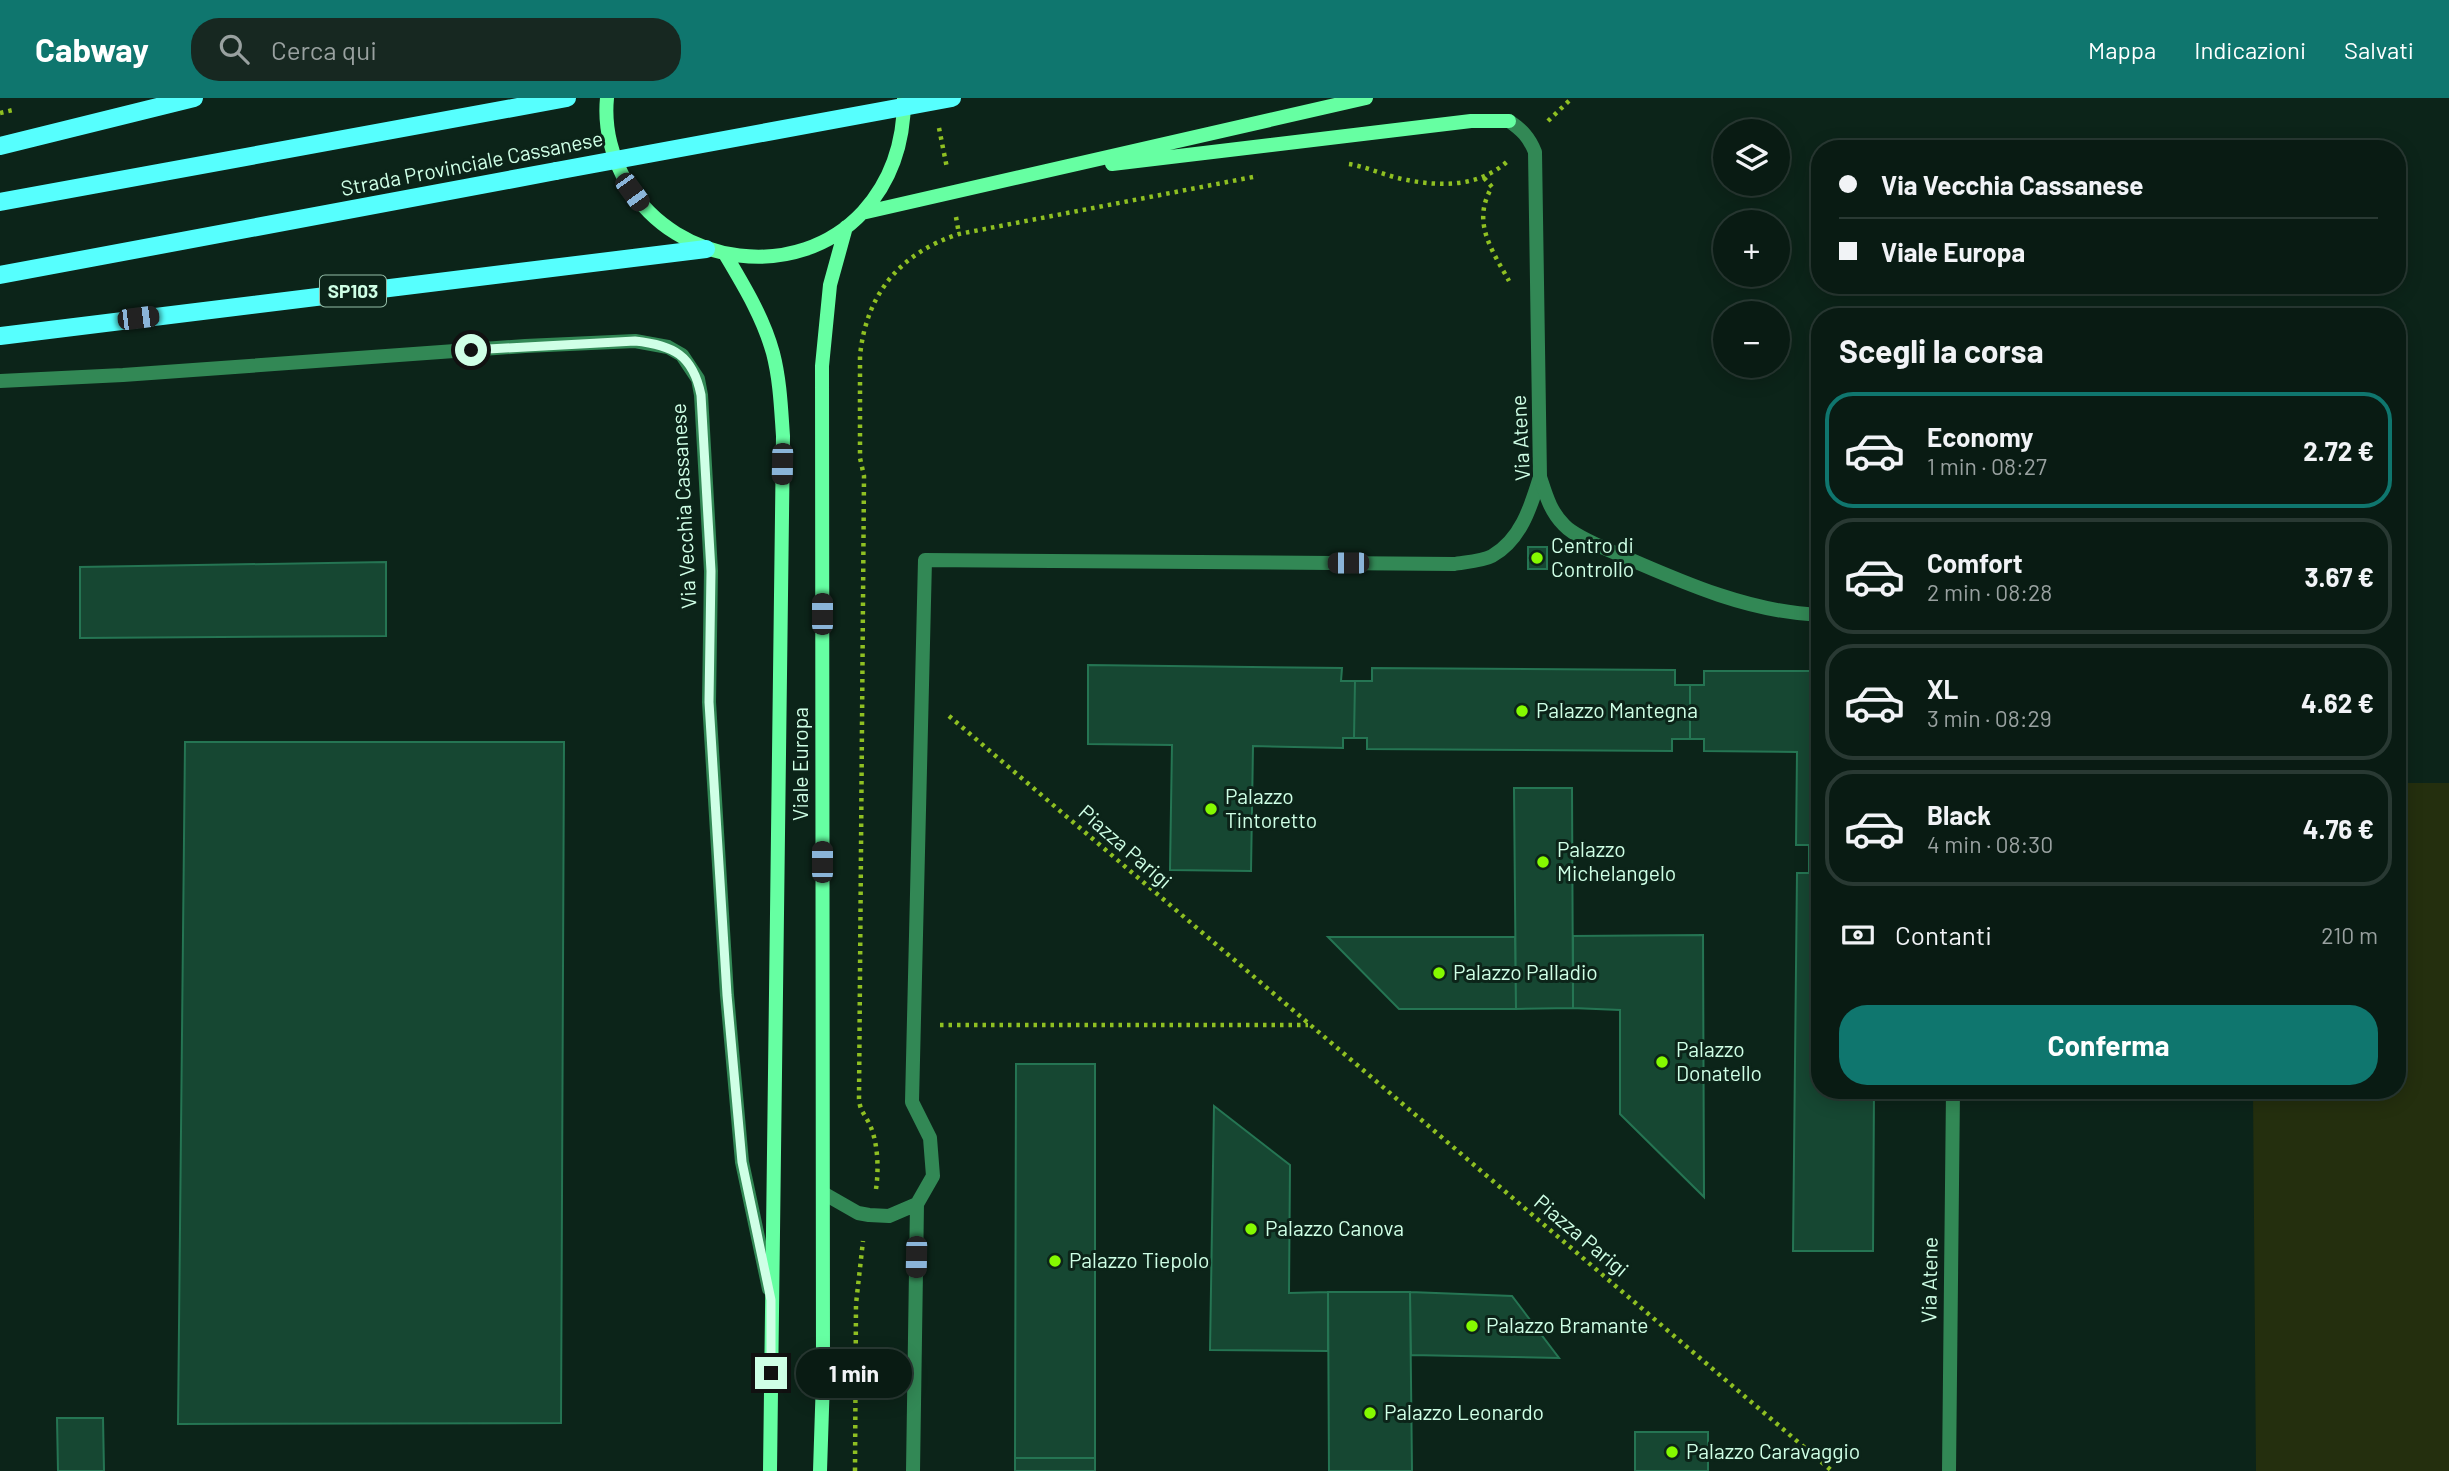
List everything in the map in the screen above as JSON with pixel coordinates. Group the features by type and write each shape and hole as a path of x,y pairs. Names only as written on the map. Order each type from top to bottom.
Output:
{"main road":[{"path":"0,146 194,98"},
{"path":"0,202 567,98"},
{"name":"Strada Provinciale Cassanese","path":"0,275 952,98"},
{"name":"SP103","path":"0,335 706,249"}],"street":[{"path":"607,98 607,120 612,150 632,192 642,205 677,235 706,249 725,254 764,257 783,255 820,243 846,228 862,214 875,198 895,161 904,120 904,98"},
{"path":"862,214 1366,98"},
{"name":"Via Atene","path":"1037,173 1471,121 1509,121 1530,139 1536,165 1540,477 1550,506 1565,527 1600,547 1714,594 1758,608 1811,615"},
{"name":"Viale Europa","path":"820,1471 823,1194 822,366 830,285 846,228"},
{"name":"Viale Europa","path":"725,254 758,313 773,354 783,436 770,1471"},
{"name":"Via Vecchia Cassanese","path":"0,380 123,375 525,346 635,341 668,347 682,355 698,379 701,395 711,571 709,702 727,995 742,1162 771,1300"},
{"path":"913,1471 917,1204 933,1176 930,1138 912,1102 925,560 1454,564 1492,557 1515,536 1529,513 1540,477"},
{"name":"Via Atene","path":"1949,1471 1954,1099"},
{"path":"823,1194 858,1213 889,1216 917,1204"}],"path":[{"path":"1338,163 1354,164 1402,179 1428,182 1465,182 1484,178 1492,187 1483,208 1483,229 1489,245 1515,290"},
{"path":"855,1471 856,1304 860,1253 877,1182 877,1156 872,1130 861,1113 859,1099 864,476 860,458 860,356 861,340 871,307 889,278 901,266 943,239 1264,175"},
{"name":"Piazza Parigi","path":"921,693 1832,1471"},
{"path":"914,1025 1308,1025"}],"green space":[{"path":"2406,783 2449,783 2449,1471 2256,1471 2253,1099 2406,1099"}],"building":[{"name":"Centro di Controllo","path":"1528,547 1547,547 1547,569 1528,569"},
{"path":"386,562 386,636 80,638 80,567"},
{"name":"Palazzo Tintoretto","path":"1088,665 1342,668 1341,681 1355,681 1354,738 1343,738 1343,748 1253,746 1251,871 1170,870 1172,745 1088,744"},
{"name":"Palazzo Mantegna","path":"1372,668 1675,670 1675,685 1690,685 1690,739 1672,739 1672,751 1367,749 1367,738 1354,738 1355,681 1372,681"},
{"path":"1704,671 1811,671 1811,858 1809,845 1796,845 1797,752 1704,751 1704,739 1690,739 1690,685 1704,685"},
{"path":"185,742 564,742 561,1423 178,1424"},
{"name":"Palazzo Michelangelo","path":"1514,788 1572,788 1573,1008 1516,1009"},
{"path":"1811,858 1811,1099 1874,1099 1873,1251 1793,1251 1797,873 1809,873"},
{"name":"Palazzo Donatello","path":"1703,935 1704,1197 1620,1114 1620,1010 1573,1008 1573,936"},
{"name":"Palazzo Palladio","path":"1328,937 1515,937 1516,1009 1399,1009"},
{"name":"Palazzo Tiepolo","path":"1016,1064 1095,1064 1095,1458 1015,1458"},
{"name":"Palazzo Canova","path":"1214,1106 1290,1165 1289,1293 1328,1292 1328,1351 1210,1350"},
{"name":"Palazzo Leonardo","path":"1328,1292 1410,1292 1412,1471 1329,1471"},
{"name":"Palazzo Bramante","path":"1410,1292 1512,1296 1559,1358 1411,1355"},
{"path":"57,1418 103,1418 104,1471 58,1471"},
{"name":"Palazzo Caravaggio","path":"1635,1432 1708,1432 1708,1471 1635,1471"},
{"path":"1015,1458 1095,1458 1095,1471 1015,1471"}],"place":[{"name":"Centro di Controllo","path":"1537,558"},
{"name":"Palazzo Mantegna","path":"1522,711"},
{"name":"Palazzo Tintoretto","path":"1211,809"},
{"name":"Palazzo Michelangelo","path":"1543,862"},
{"name":"Palazzo Palladio","path":"1439,973"},
{"name":"Palazzo Donatello","path":"1662,1062"},
{"name":"Palazzo Canova","path":"1251,1229"},
{"name":"Palazzo Tiepolo","path":"1055,1261"},
{"name":"Palazzo Bramante","path":"1472,1326"},
{"name":"Palazzo Leonardo","path":"1370,1413"},
{"name":"Palazzo Caravaggio","path":"1672,1452"}],"route":[{"path":"471,350 635,341 668,347 682,355 698,379 711,571 709,702 727,995 742,1162 771,1300 771,1373"}]}
